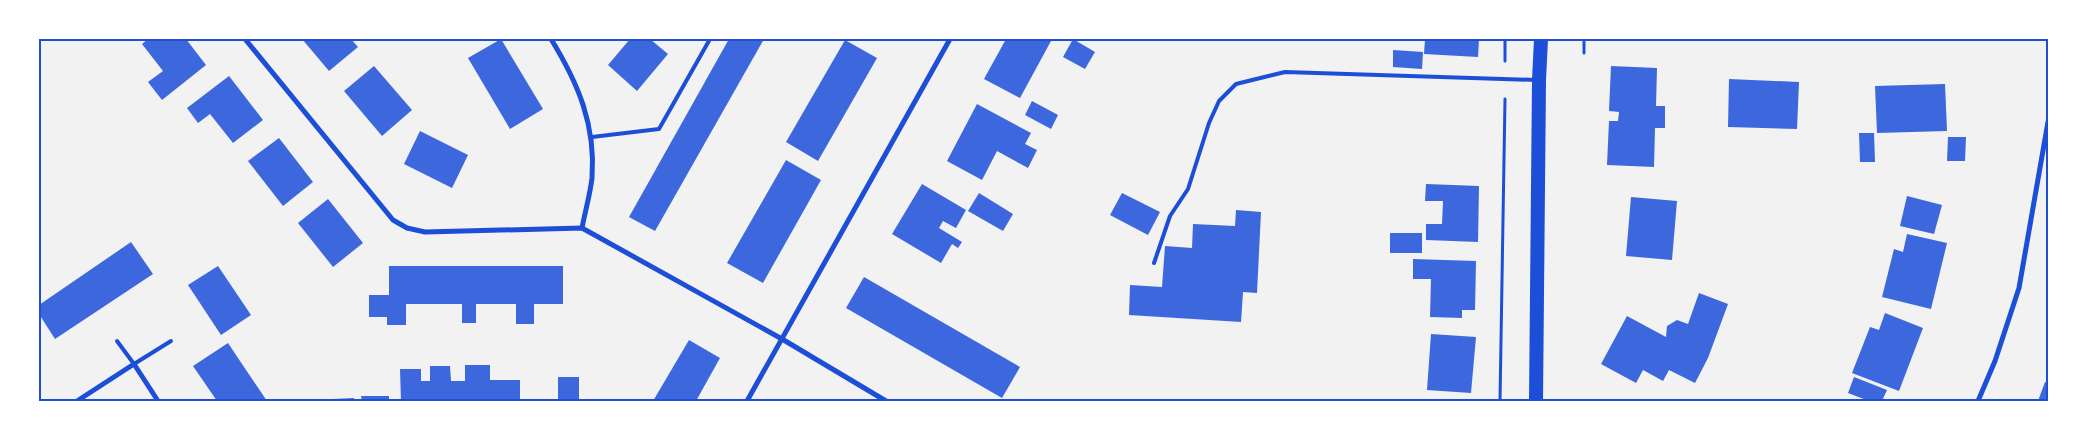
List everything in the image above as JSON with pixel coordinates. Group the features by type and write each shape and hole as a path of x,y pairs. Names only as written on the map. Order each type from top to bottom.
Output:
{"highway":[{"path":"1536,401 1541,39"}],"street":[{"path":"246,39 392,220 407,228 425,232 582,228 782,339 886,401"},
{"path":"551,39 569,68 582,99 592,137 592,179 582,228"},
{"path":"746,401 950,39"},
{"path":"1978,401 1995,361 2019,288 2048,122"},
{"path":"77,401 134,364 158,401"}],"lane":[{"path":"592,137 659,129 710,39"},
{"path":"1154,263 1170,216 1188,189 1209,123 1219,101 1236,84 1285,72 1539,80"},
{"path":"117,341 134,364 171,341"}],"path":[{"path":"1500,401 1505,39"},
{"path":"1584,39 1584,53"}],"building":[{"path":"148,39 186,39 206,65 162,100 148,82 163,71 142,44"},
{"path":"302,39 351,39 358,47 329,71"},
{"path":"501,39 543,109 510,129 468,58"},
{"path":"630,39 650,39 668,54 637,91 608,65"},
{"path":"729,39 764,39 655,231 629,217"},
{"path":"1006,39 1047,39 1051,41 1020,98 984,79"},
{"path":"1073,39 1095,52 1085,69 1063,57"},
{"path":"1425,39 1479,39 1478,57 1424,54"},
{"path":"845,40 877,58 818,161 786,142"},
{"path":"1393,50 1423,52 1422,69 1393,67"},
{"path":"374,66 412,110 382,136 344,91"},
{"path":"1611,66 1657,68 1656,106 1665,106 1665,128 1655,128 1654,167 1607,165 1609,121 1618,121 1619,112 1609,111"},
{"path":"229,76 263,120 233,143 210,114 198,123 187,108"},
{"path":"1729,79 1799,82 1797,129 1728,127"},
{"path":"1945,84 1947,131 1877,133 1875,86"},
{"path":"1032,101 1058,115 1051,129 1025,115"},
{"path":"977,104 1031,133 1025,144 1037,150 1028,168 997,151 982,180 947,161"},
{"path":"420,131 468,155 452,188 404,164"},
{"path":"1859,133 1874,133 1875,162 1860,162"},
{"path":"1948,137 1966,137 1965,161 1947,161"},
{"path":"279,138 313,182 283,206 248,161"},
{"path":"786,160 821,180 763,283 727,263"},
{"path":"922,184 966,210 956,228 943,221 939,228 962,242 958,248 952,244 941,263 892,234"},
{"path":"1426,184 1479,186 1478,242 1426,240 1426,224 1442,224 1443,201 1425,201"},
{"path":"979,193 1013,214 1003,231 968,211"},
{"path":"1122,193 1160,212 1148,235 1110,215"},
{"path":"1907,196 1942,205 1934,234 1900,226"},
{"path":"1631,197 1677,201 1672,260 1626,256"},
{"path":"328,199 363,243 333,267 298,223"},
{"path":"1236,210 1261,212 1257,293 1243,292 1241,322 1129,315 1130,285 1162,287 1165,246 1192,248 1193,224 1235,226"},
{"path":"1390,233 1422,233 1422,253 1390,253"},
{"path":"1907,234 1947,243 1931,309 1882,297 1894,249 1903,252"},
{"path":"131,242 153,274 55,339 39,314 39,305"},
{"path":"1413,259 1476,261 1475,310 1462,310 1462,318 1430,317 1431,279 1413,279"},
{"path":"218,266 251,315 221,335 188,285"},
{"path":"389,266 563,266 563,304 534,304 534,324 516,324 516,304 476,304 476,323 462,323 462,304 406,304 406,325 387,325 387,317 369,317 369,295 389,295"},
{"path":"864,277 1020,367 1002,398 846,308"},
{"path":"1699,293 1728,304 1708,358 1695,383 1669,370 1663,381 1643,370 1636,383 1601,364 1627,316 1666,337 1667,326 1677,320 1688,324"},
{"path":"1885,313 1923,328 1899,391 1852,373 1870,327 1879,330"},
{"path":"1431,334 1476,337 1471,393 1427,390"},
{"path":"689,340 720,358 696,401 653,401"},
{"path":"228,343 267,401 217,401 193,366"},
{"path":"465,365 490,365 490,380 520,380 520,401 401,401 400,369 421,369 421,381 430,381 430,366 450,366 451,381 465,381"},
{"path":"558,377 579,377 579,401 558,401"},
{"path":"1854,377 1887,390 1882,401 1869,401 1848,393"},
{"path":"2045,382 2048,383 2048,401 2038,401"},
{"path":"361,396 389,396 389,401 362,401"},
{"path":"354,398 354,401 334,401 333,399"}]}
